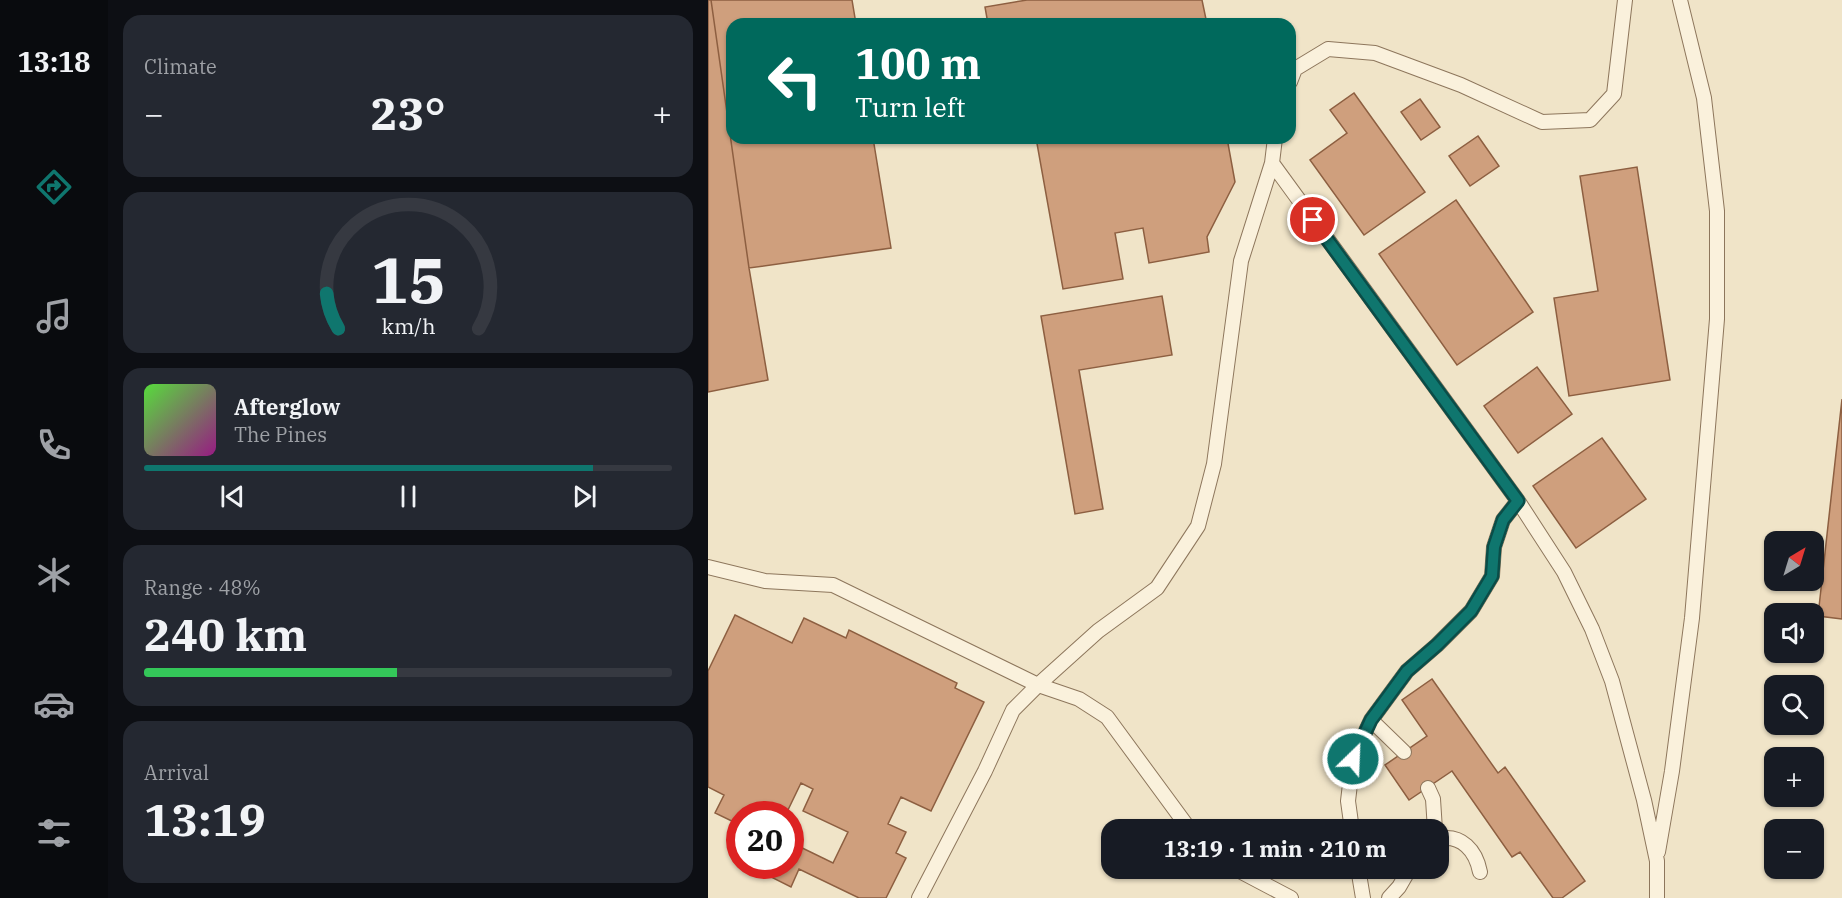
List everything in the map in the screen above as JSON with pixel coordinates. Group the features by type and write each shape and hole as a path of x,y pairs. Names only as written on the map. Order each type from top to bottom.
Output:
{"lane":[{"path":"1296,68 1328,49 1376,53 1461,85 1542,122 1590,120 1614,94 1625,0"},
{"path":"1657,898 1657,861 1672,771 1692,618 1716,319 1716,199 1704,98 1680,0"},
{"path":"919,898 985,771 1013,710 1098,631 1157,588 1198,526 1214,464 1241,261 1272,163 1274,144"},
{"path":"1272,163 1518,501 1564,572 1592,629 1608,670 1641,789 1657,861"},
{"path":"1350,819 1348,801 1353,759 1371,720 1407,671 1471,611 1492,576 1494,547 1503,520 1518,501"},
{"path":"708,567 765,580 833,585 1038,685 1079,699 1107,717 1182,819"},
{"path":"1371,720 1404,752"},
{"path":"1428,788 1433,799 1434,819"},
{"path":"1449,838 1456,839 1468,847 1476,857 1480,872"},
{"path":"1255,879 1291,898"},
{"path":"1360,879 1363,898"},
{"path":"1389,898 1404,879"}],"building":[{"path":"708,0 711,0 726,106 726,144 731,144 768,380 708,392"},
{"path":"711,0 852,0 855,18 726,18 726,106"},
{"path":"1027,0 1202,0 1206,18 987,18 985,7"},
{"path":"1354,93 1425,192 1364,235 1310,160 1347,133 1330,110"},
{"path":"1420,99 1440,127 1421,140 1401,112"},
{"path":"1478,136 1499,166 1470,186 1449,156"},
{"path":"731,144 874,144 891,248 749,268"},
{"path":"1037,144 1228,144 1235,182 1207,237 1209,252 1149,263 1143,228 1115,233 1123,279 1063,289"},
{"path":"1637,167 1670,380 1569,396 1554,298 1598,291 1580,176"},
{"path":"1456,200 1533,312 1457,365 1379,254"},
{"path":"1162,296 1172,355 1079,370 1103,509 1075,514 1041,316"},
{"path":"1537,367 1572,414 1518,453 1484,406"},
{"path":"1842,399 1842,619 1824,617 1824,603 1819,603 1821,591 1824,591 1824,562"},
{"path":"1602,438 1646,499 1576,548 1533,486"},
{"path":"735,615 792,643 804,618 846,638 849,630 957,683 955,688 984,702 931,811 901,797 888,824 906,832 896,853 906,858 886,898 859,898 804,871 804,849 833,863 848,832 804,811 813,789 801,783 792,801 726,801 726,818 715,813 724,795 708,787 708,671"},
{"path":"1432,679 1498,773 1505,767 1585,881 1562,898 1553,898 1520,852 1512,857 1452,771 1409,800 1385,765 1427,736 1402,700"},
{"path":"775,879 795,879 791,887"}],"route":[{"path":"1313,220 1518,501 1503,520 1494,547 1492,576 1471,611 1407,671 1391,691 1371,720 1353,759"}]}
